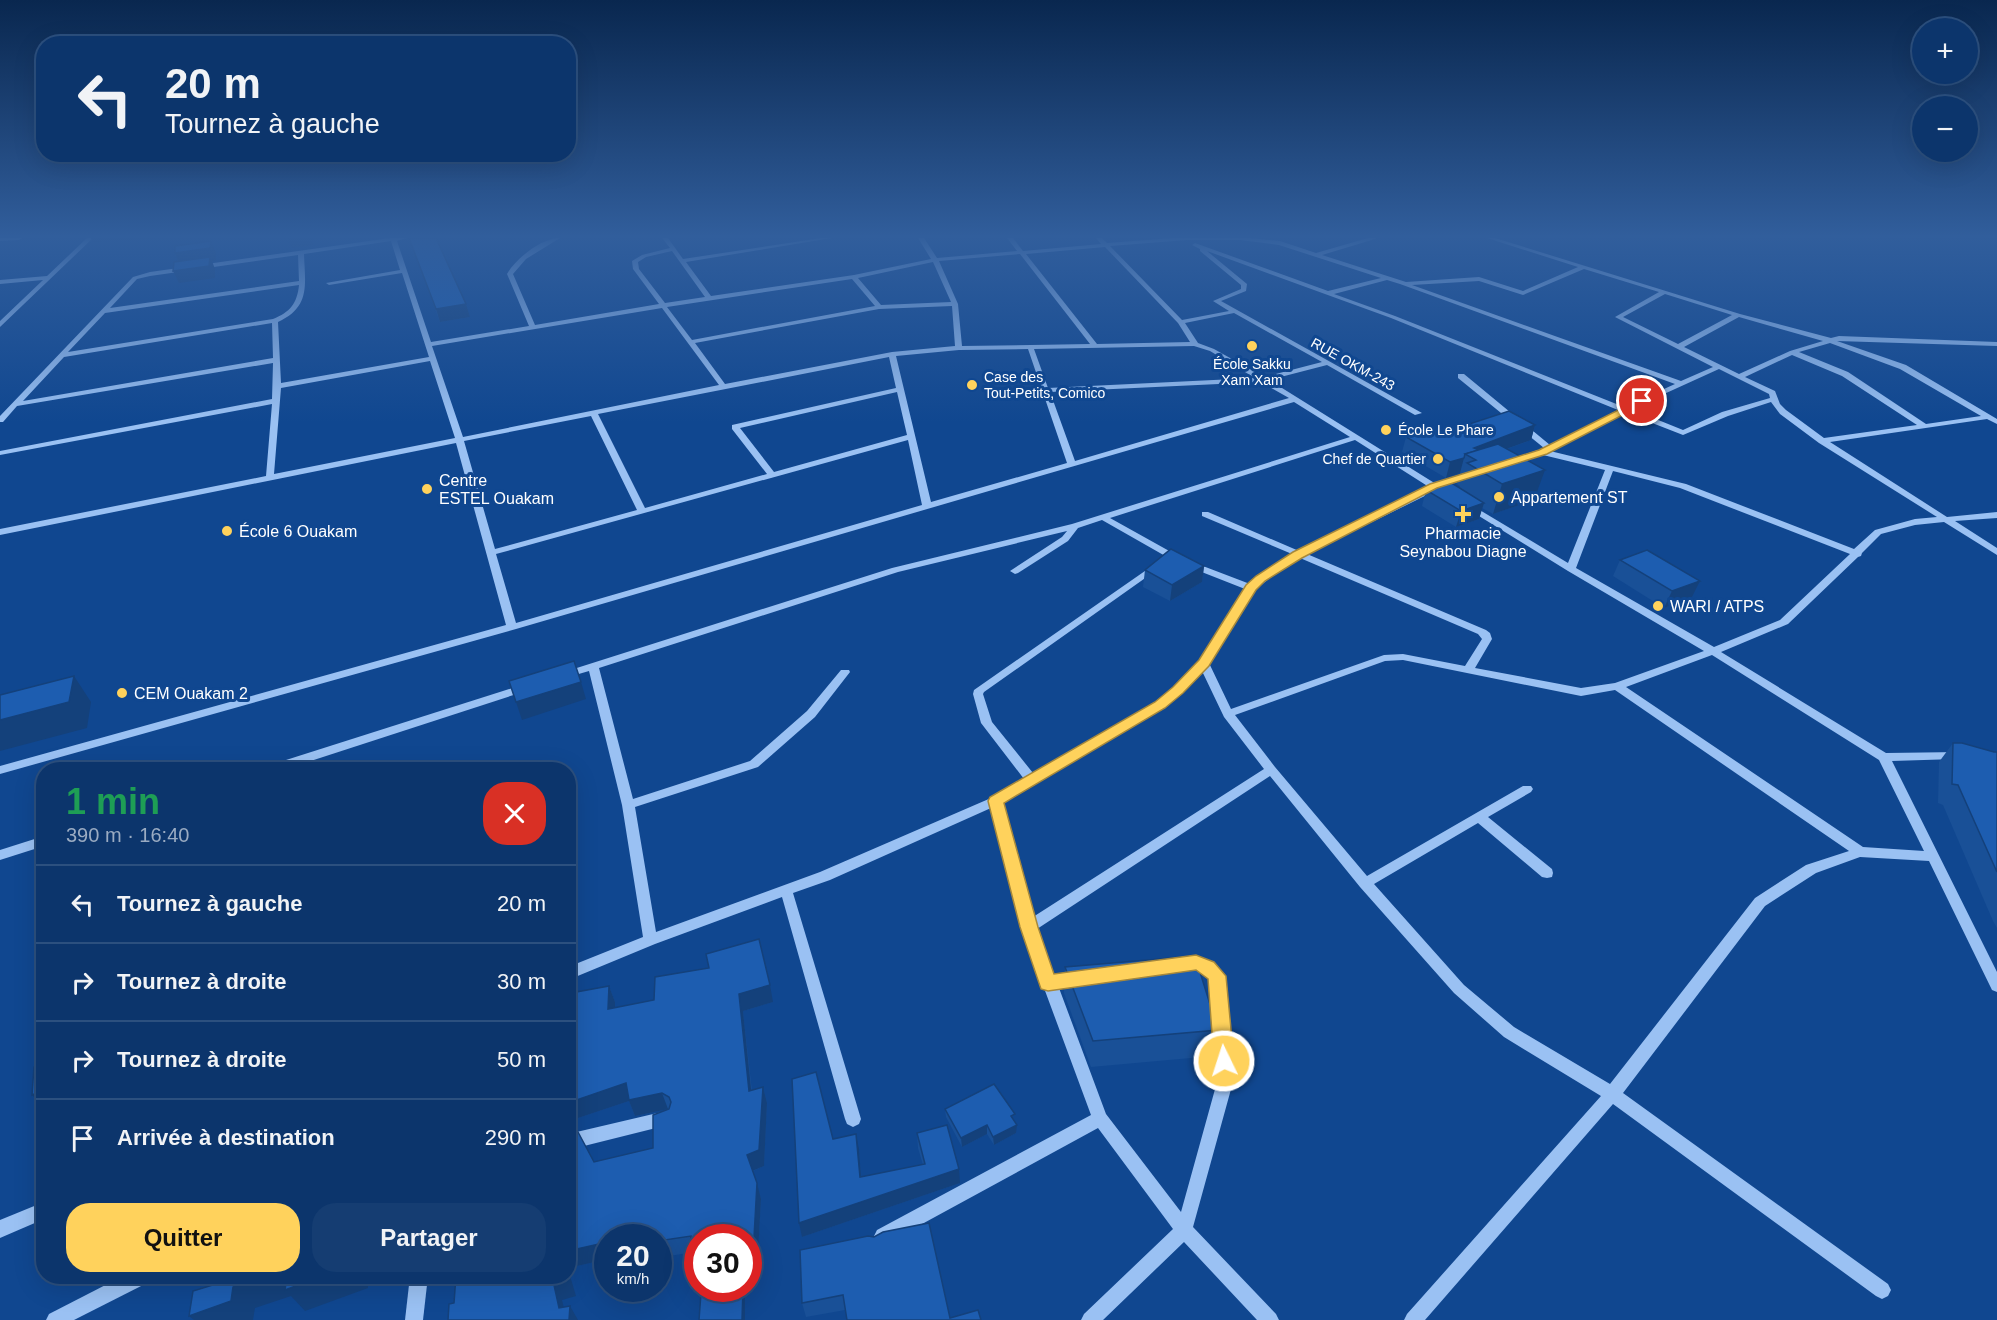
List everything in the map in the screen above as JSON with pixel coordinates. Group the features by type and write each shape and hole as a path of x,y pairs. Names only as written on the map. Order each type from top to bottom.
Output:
{"street":[{"path":"0,325 26,300"},
{"path":"0,420 115,300"},
{"path":"105,311 185,300"},
{"path":"63,355 275,321 289,316 296,309 300,300"},
{"path":"413,300 459,438 513,627"},
{"path":"521,300 533,328"},
{"path":"658,300 723,386"},
{"path":"428,345 700,300"},
{"path":"872,300 879,308"},
{"path":"954,300 959,348"},
{"path":"1059,300 1095,345"},
{"path":"1159,300 1181,322 1196,344"},
{"path":"1221,300 1216,301 1232,312"},
{"path":"1346,300 1683,433 1725,414 1773,399"},
{"path":"1448,300 1680,383"},
{"path":"1650,300 1618,317 1772,393 1773,399 1783,412 1822,441 1997,552"},
{"path":"1688,300 1829,340 1909,369 1997,422"},
{"path":"691,342 879,308 956,304"},
{"path":"1181,322 1232,312"},
{"name":"RUE OKM-243","path":"1232,312 1418,413"},
{"path":"1677,347 1738,315"},
{"path":"270,476 277,386 275,321"},
{"path":"1738,377 1792,352 1829,340 1871,338 1996,345"},
{"path":"0,532 459,438 892,354 959,348 1030,346 1196,344 1212,350 1295,399 1453,498"},
{"path":"1030,346 1072,464"},
{"path":"1792,352 1845,374 1924,426"},
{"path":"892,354 927,506"},
{"path":"277,386 433,358"},
{"path":"16,404 276,360"},
{"path":"1045,390 1262,380 1328,363"},
{"path":"1499,466 1546,450 1623,410 1718,367"},
{"path":"1461,376 1546,450 1683,486 1858,554"},
{"path":"772,475 735,426 900,389"},
{"path":"0,770 513,627 1295,399"},
{"path":"0,453 275,401"},
{"path":"592,412 642,511"},
{"path":"1822,441 1988,417"},
{"path":"492,553 910,437"},
{"path":"559,677 895,570 1075,526 1357,437"},
{"path":"1570,569 1610,468"},
{"path":"576,971 650,940 825,876 995,801 1160,705 1178,690 1204,663 1251,588 1260,578 1298,555 1434,486 1477,473"},
{"path":"1463,504 1570,569 1714,651 1884,757 1997,986"},
{"path":"1205,514 1486,635 1487,639 1468,670"},
{"path":"1228,714 1384,658 1402,657 1581,692 1617,686 1714,651 1784,622 1846,562 1858,554 1878,532 1915,522 1997,515"},
{"path":"1102,517 1170,556 1251,588"},
{"path":"1015,571 1065,539 1075,526"},
{"path":"1032,780 987,723 978,694 979,690 1170,556"},
{"path":"1204,663 1228,714 1271,770 1365,883 1459,990 1501,1025 1612,1094 1882,1290"},
{"path":"593,666 628,805 650,940"},
{"path":"628,805 754,764 811,714 844,672"},
{"path":"293,762 537,684"},
{"path":"1617,686 1860,852"},
{"path":"1884,757 1963,755"},
{"path":"1029,927 1271,770"},
{"path":"1365,883 1527,789"},
{"path":"995,801 1029,927 1048,983 1101,1118 1184,1230 1270,1320"},
{"path":"1479,817 1547,873"},
{"path":"0,855 36,844"},
{"path":"1413,1320 1612,1094 1760,902 1811,870 1860,852 1934,856"},
{"path":"786,890 853,1119"},
{"path":"1090,1320 1184,1230 1225,1082 1217,976 1208,967 1196,963 1162,967"},
{"path":"1048,983 1094,977"},
{"path":"875,1240 1101,1118"},
{"path":"576,1140 667,1119"},
{"path":"0,1229 36,1213"},
{"path":"55,1320 127,1284"},
{"path":"414,1320 418,1284"}],"building":[{"path":"432,300 464,300 466,304 436,309"},
{"path":"1509,411 1535,425 1474,448 1479,450 1450,462 1406,437 1437,428 1445,432"},
{"path":"1498,444 1545,470 1502,484 1467,463 1476,460 1465,454"},
{"path":"1450,482 1484,503 1461,511 1426,490"},
{"path":"1171,549 1204,566 1172,585 1145,570"},
{"path":"1647,550 1700,581 1672,591 1620,560"},
{"path":"574,661 581,682 516,702 509,681"},
{"path":"74,676 69,702 0,720 0,695"},
{"path":"1953,743 1962,743 1997,752 1997,872 1958,785 1952,784"},
{"path":"759,939 770,985 739,994 749,1091 763,1087 759,1150 747,1155 757,1183 755,1224 684,1224 684,1237 672,1239 672,1224 594,1224 594,1245 576,1249 576,1132 578,1132 594,1162 653,1148 653,1115 669,1109 671,1102 669,1097 662,1093 629,1100 626,1083 576,1100 576,992 609,986 608,1009 654,1000 655,977 709,968 706,954"},
{"path":"1195,956 1218,1030 1093,1041 1065,967"},
{"path":"36,1066 36,1093 32,1095 34,1067"},
{"path":"816,1072 833,1139 856,1134 860,1177 925,1164 917,1133 947,1125 959,1169 799,1223 792,1079"},
{"path":"994,1084 1015,1114 1011,1116 1017,1125 993,1137 987,1125 961,1138 945,1109"},
{"path":"929,1223 950,1318 978,1310 981,1320 847,1320 843,1295 802,1303 800,1250 868,1236 874,1237 883,1232"},
{"path":"216,1284 241,1284 233,1287 231,1301 189,1316 193,1291"},
{"path":"286,1284 301,1284 285,1290"},
{"path":"455,1284 558,1284 554,1285 559,1308 570,1306 569,1320 448,1320 449,1304 454,1303"},
{"path":"700,1302 743,1302 742,1320 699,1320"}],"place":[{"name":"École Sakku Xam Xam","path":"1252,346"},
{"name":"Case des Tout-Petits, Comico","path":"972,385"},
{"name":"École Le Phare","path":"1386,430"},
{"name":"Chef de Quartier","path":"1438,459"},
{"name":"Centre ESTEL Ouakam","path":"427,489"},
{"name":"Appartement ST","path":"1499,497"},
{"name":"Pharmacie Seynabou Diagne","path":"1463,514"},
{"name":"École 6 Ouakam","path":"227,531"},
{"name":"WARI / ATPS","path":"1658,606"},
{"name":"CEM Ouakam 2","path":"122,693"}],"route":[{"path":"1224,1061 1217,976 1208,967 1196,963 1048,983 1029,927 995,801 1160,705 1178,690 1204,663 1251,588 1260,578 1298,555 1434,486 1543,452 1642,401"}]}
